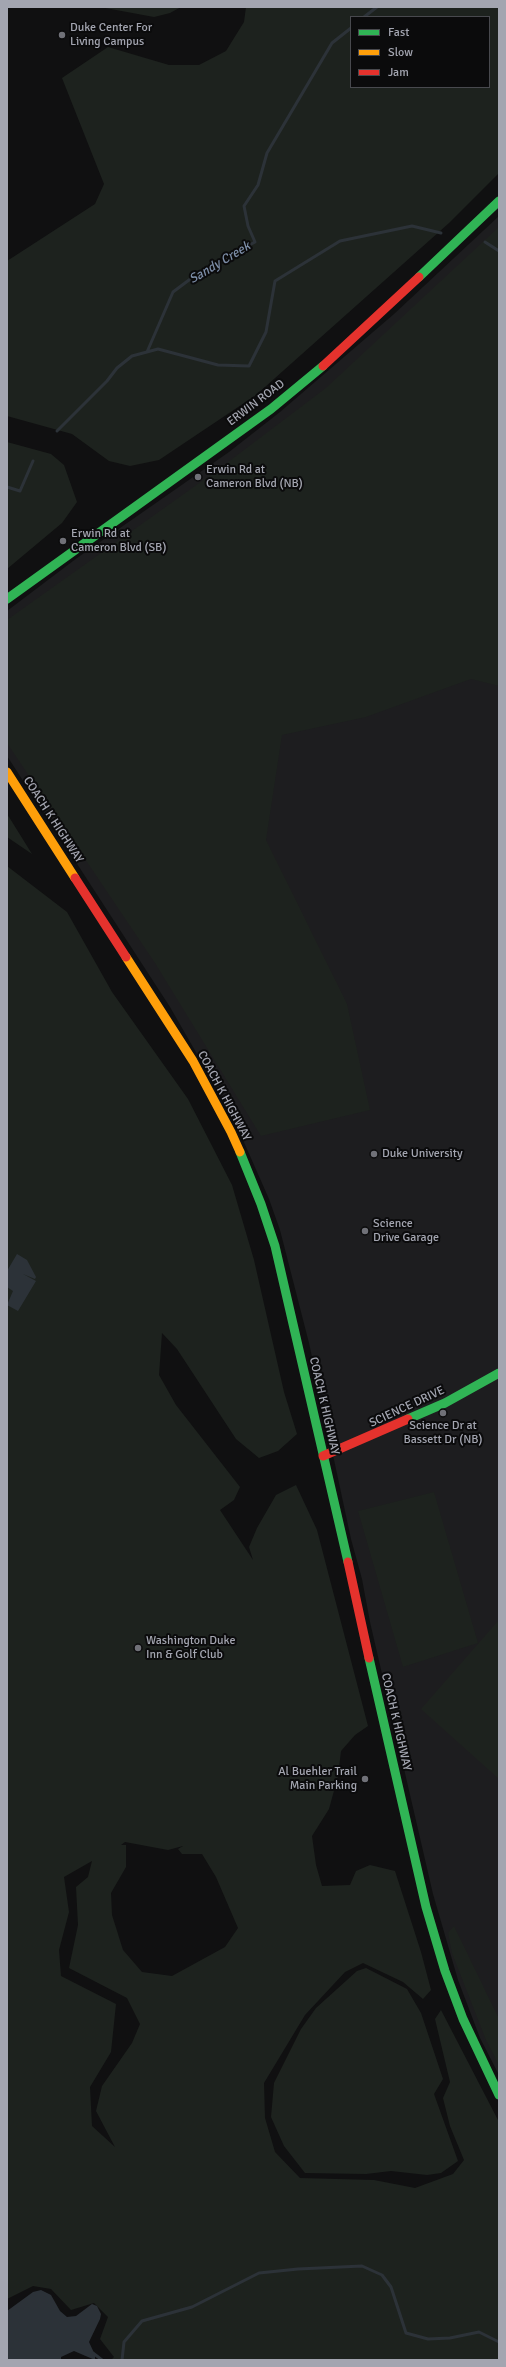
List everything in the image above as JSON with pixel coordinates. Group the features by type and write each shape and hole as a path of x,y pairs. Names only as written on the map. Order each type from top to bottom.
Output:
{"main road":[{"name":"ERWIN ROAD","path":"7,599 271,409 302,384 371,323 499,201"},
{"name":"COACH K HIGHWAY","path":"7,772 189,1055 232,1132 248,1168 275,1246 430,1923 463,2018 499,2095"},
{"name":"SCIENCE DRIVE","path":"323,1456 445,1403 499,1373"}],"shaded area":[{"path":"100,7 181,7 170,13 154,17"},
{"path":"246,7 499,7 499,173 449,223 256,395 159,460 130,466 109,461 72,434 7,416 7,261 95,204 104,184 62,78 108,47 169,65 199,65 226,51 244,22"},
{"name":"Duke University","path":"499,216 499,2075 480,2038 458,1980 433,1894 370,1622 362,1579 351,1539 309,1343 280,1230 269,1199 232,1115 170,1007 7,756 7,611 77,558 229,452 280,412 394,314"},
{"path":"499,227 499,686 471,679 366,717 282,735 266,840 347,1004 370,1110 261,1136 155,963 7,743 7,620 219,469 326,388"},
{"path":"7,442 51,454 64,465 77,502 62,523 7,569"},
{"path":"7,815 9,817 32,854 7,837"},
{"path":"7,866 67,912 112,992 188,1099 232,1185 254,1260 284,1392 297,1434 278,1451 259,1458 236,1439 177,1349 162,1333 159,1375 176,1405 240,1487 234,1500 220,1510 253,1560 249,1547 257,1528 276,1495 296,1485 317,1530 368,1726 355,1735 341,1751 338,1776 329,1809 312,1836 316,1865 322,1886 350,1885 356,1871 370,1865 395,1871 421,1952 431,1990 423,1999 403,1982 363,1963 345,1972 305,2015 264,2083 265,2118 275,2152 300,2178 374,2180 415,2188 453,2174 464,2160 450,2126 443,2098 450,2082 435,2019 441,2010 499,2122 499,2360 111,2360 114,2357 100,2339 108,2317 94,2303 71,2310 51,2289 33,2286 7,2299","holes":["125,1842 168,1850 183,1846 178,1849 182,1854 202,1854 216,1877 238,1928 225,1947 172,1976 142,1972 123,1950 112,1915 111,1893 126,1867 126,1845 121,1845","92,1861 88,1877 76,1887 78,1925 69,1968 127,1998 140,2024 132,2043 102,2086 96,2111 115,2147 92,2126 90,2087 111,2052 116,2004 61,1976 59,1950 69,1912 64,1877"]},
{"path":"17,1254 27,1260 36,1277 35,1279 23,1274 36,1281 18,1311 7,1305 13,1291 7,1287 7,1271"},
{"path":"434,1492 478,1643 403,1667 358,1511"},
{"path":"499,1620 499,1779 421,1709"},
{"path":"454,1926 499,2019 499,2065 486,2040 452,1953 448,1933"},
{"path":"366,1968 407,1989 421,2013 443,2079 434,2094 458,2161 441,2173 427,2175 391,2171 366,2174 305,2173 284,2146 271,2117 274,2083 301,2029 316,2008 357,1971"},
{"path":"41,2290 51,2295 60,2311 67,2317 76,2316 92,2304 97,2306 101,2314 100,2319 89,2342 95,2355 95,2360 74,2351 61,2357 61,2360 7,2360 7,2311 33,2292"}],"waterway":[{"name":"Sandy Creek","path":"365,16 377,7"},
{"name":"Sandy Creek","path":"147,352 173,292 197,274 255,242 248,226 244,206 258,185 267,153 332,43 350,29"},
{"path":"57,431 107,381 117,368 132,356 158,349 218,365 249,366 266,332 275,281 340,241 412,226 441,233"},
{"path":"485,242 499,251"},
{"name":"Sandy Creek","path":"7,487 20,491 33,461"},
{"path":"122,2360 124,2342 142,2321 192,2307 259,2273 298,2269 362,2266 382,2275 391,2287 406,2333 428,2339 450,2338 479,2332 499,2342"},
{"path":"93,2353 102,2360"}],"traffic: fast":[{"path":"419,277 499,201"},
{"path":"7,599 271,409 323,366"},
{"path":"240,1152 261,1204 275,1246 348,1562"},
{"path":"408,1419 445,1403 499,1373"},
{"path":"369,1658 426,1907 445,1971 463,2019 499,2095"}],"traffic: slow":[{"path":"7,772 75,878"},
{"path":"126,957 193,1061 240,1152"}],"traffic: jam":[{"path":"323,366 419,277"},
{"path":"75,878 126,957"},
{"path":"323,1456 408,1419"},
{"path":"348,1562 369,1658"}],"place":[{"name":"Duke Center For Living Campus","path":"62,35"},
{"name":"Erwin Rd at Cameron Blvd (NB)","path":"198,477"},
{"name":"Erwin Rd at Cameron Blvd (SB)","path":"63,541"},
{"name":"Duke University","path":"374,1154"},
{"name":"Science Drive Garage","path":"365,1231"},
{"name":"Science Dr at Bassett Dr (NB)","path":"443,1413"},
{"name":"Washington Duke Inn & Golf Club","path":"138,1648"},
{"name":"Al Buehler Trail Main Parking","path":"365,1779"}]}
